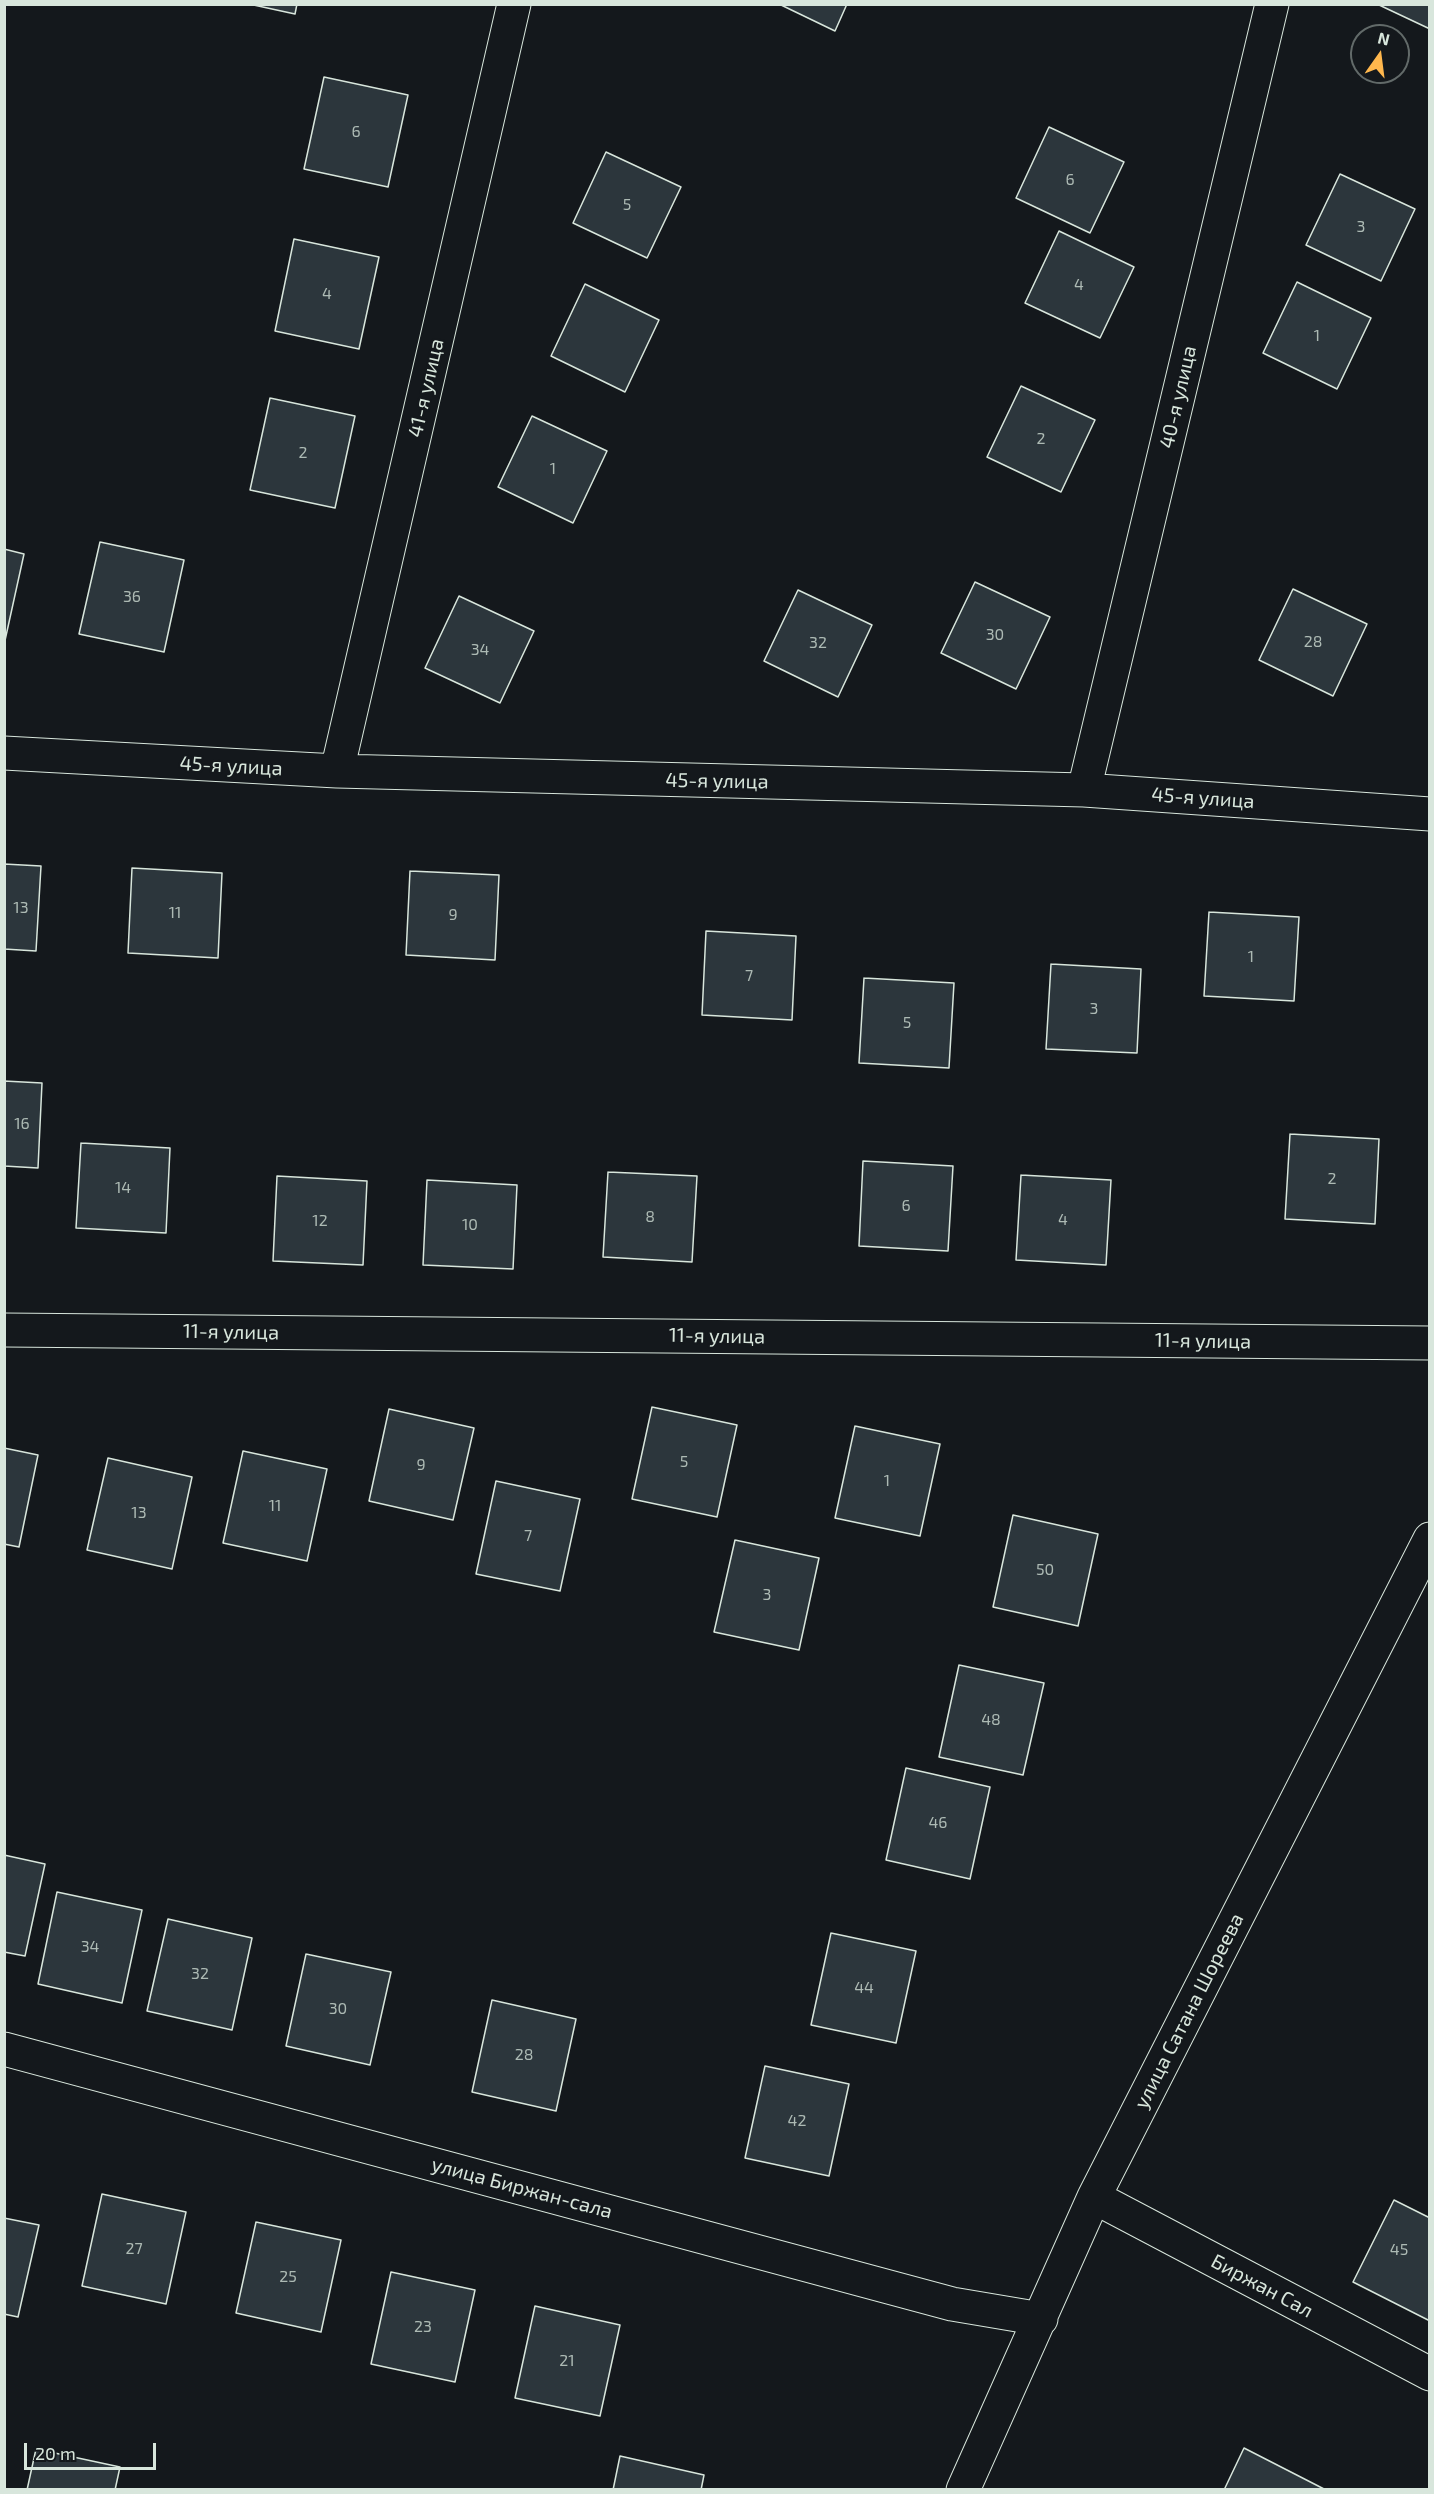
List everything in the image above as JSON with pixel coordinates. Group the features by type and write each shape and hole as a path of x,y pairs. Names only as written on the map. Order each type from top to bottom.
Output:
{"street":[{"name":"41-я улица","path":"337,771 514,4"},
{"name":"40-я улица","path":"1084,790 1272,4"},
{"name":"45-я улица","path":"4,753 337,771 1084,790 1430,814"},
{"name":"11-я улица","path":"4,1330 1430,1343"},
{"name":"улица Сатана Шореева","path":"963,2490 1094,2197 1430,1539"},
{"name":"улица Биржан-сала","path":"4,2049 952,2304 1041,2319"},
{"name":"Биржан Сал","path":"1094,2197 1430,2374"}],"building":[{"path":"249,4 297,4 295,14"},
{"path":"779,4 847,4 835,31"},
{"path":"1377,4 1430,4 1430,29"},
{"path":"324,77 408,95 388,187 304,169"},
{"path":"1049,127 1124,162 1090,233 1016,198"},
{"path":"606,152 681,187 647,258 573,223"},
{"path":"1340,174 1415,209 1381,281 1306,245"},
{"path":"1059,231 1134,267 1100,338 1025,303"},
{"path":"294,239 379,257 359,349 275,331"},
{"path":"1297,282 1371,318 1337,389 1263,353"},
{"path":"585,284 659,320 625,392 551,356"},
{"path":"1021,386 1095,420 1061,492 987,457"},
{"path":"270,398 355,416 335,508 250,490"},
{"path":"532,416 607,451 573,523 498,487"},
{"path":"100,542 184,560 164,652 79,634"},
{"path":"4,549 24,554 4,645"},
{"path":"975,582 1050,617 1016,689 941,653"},
{"path":"1293,589 1367,624 1333,696 1259,660"},
{"path":"798,590 872,625 838,697 764,661"},
{"path":"459,596 534,631 500,703 425,668"},
{"path":"4,864 41,866 36,951 4,949"},
{"path":"132,868 222,873 218,958 128,953"},
{"path":"410,871 499,875 495,960 406,955"},
{"path":"1209,912 1299,917 1294,1001 1204,996"},
{"path":"706,931 796,936 792,1020 702,1015"},
{"path":"1051,964 1141,969 1137,1053 1046,1049"},
{"path":"864,978 954,983 949,1068 859,1063"},
{"path":"4,1081 42,1083 38,1168 4,1166"},
{"path":"1290,1134 1379,1139 1375,1224 1285,1219"},
{"path":"81,1143 170,1148 166,1233 76,1228"},
{"path":"863,1161 953,1166 948,1251 859,1246"},
{"path":"608,1172 697,1176 692,1262 603,1257"},
{"path":"1021,1175 1111,1180 1106,1265 1016,1260"},
{"path":"277,1176 367,1181 363,1265 273,1261"},
{"path":"427,1180 517,1185 513,1269 423,1265"},
{"path":"652,1407 737,1425 717,1517 632,1499"},
{"path":"389,1409 474,1428 453,1520 369,1501"},
{"path":"855,1426 940,1444 920,1536 835,1518"},
{"path":"4,1448 38,1455 19,1547 4,1544"},
{"path":"243,1451 327,1469 307,1561 223,1543"},
{"path":"108,1458 192,1477 172,1569 87,1550"},
{"path":"496,1481 580,1499 560,1591 476,1574"},
{"path":"1013,1515 1098,1534 1078,1626 993,1607"},
{"path":"735,1540 819,1558 799,1650 714,1632"},
{"path":"959,1665 1044,1683 1023,1775 939,1757"},
{"path":"906,1768 990,1787 970,1879 886,1860"},
{"path":"4,1855 45,1864 25,1956 4,1952"},
{"path":"57,1892 142,1910 122,2003 38,1984"},
{"path":"168,1919 252,1938 232,2030 147,2011"},
{"path":"831,1933 916,1951 896,2043 811,2025"},
{"path":"306,1954 391,1972 370,2065 286,2046"},
{"path":"492,2000 576,2019 556,2111 472,2092"},
{"path":"765,2066 849,2084 829,2176 745,2158"},
{"path":"102,2194 186,2212 166,2304 82,2286"},
{"path":"1394,2200 1430,2218 1430,2321 1353,2282"},
{"path":"4,2218 39,2225 18,2317 4,2314"},
{"path":"256,2222 341,2240 321,2332 236,2313"},
{"path":"391,2272 475,2290 455,2382 371,2364"},
{"path":"535,2306 620,2325 600,2416 515,2398"},
{"path":"1244,2448 1326,2490 1224,2490"},
{"path":"36,2449 120,2467 115,2490 27,2490"},
{"path":"620,2456 704,2475 701,2490 613,2490"}]}
